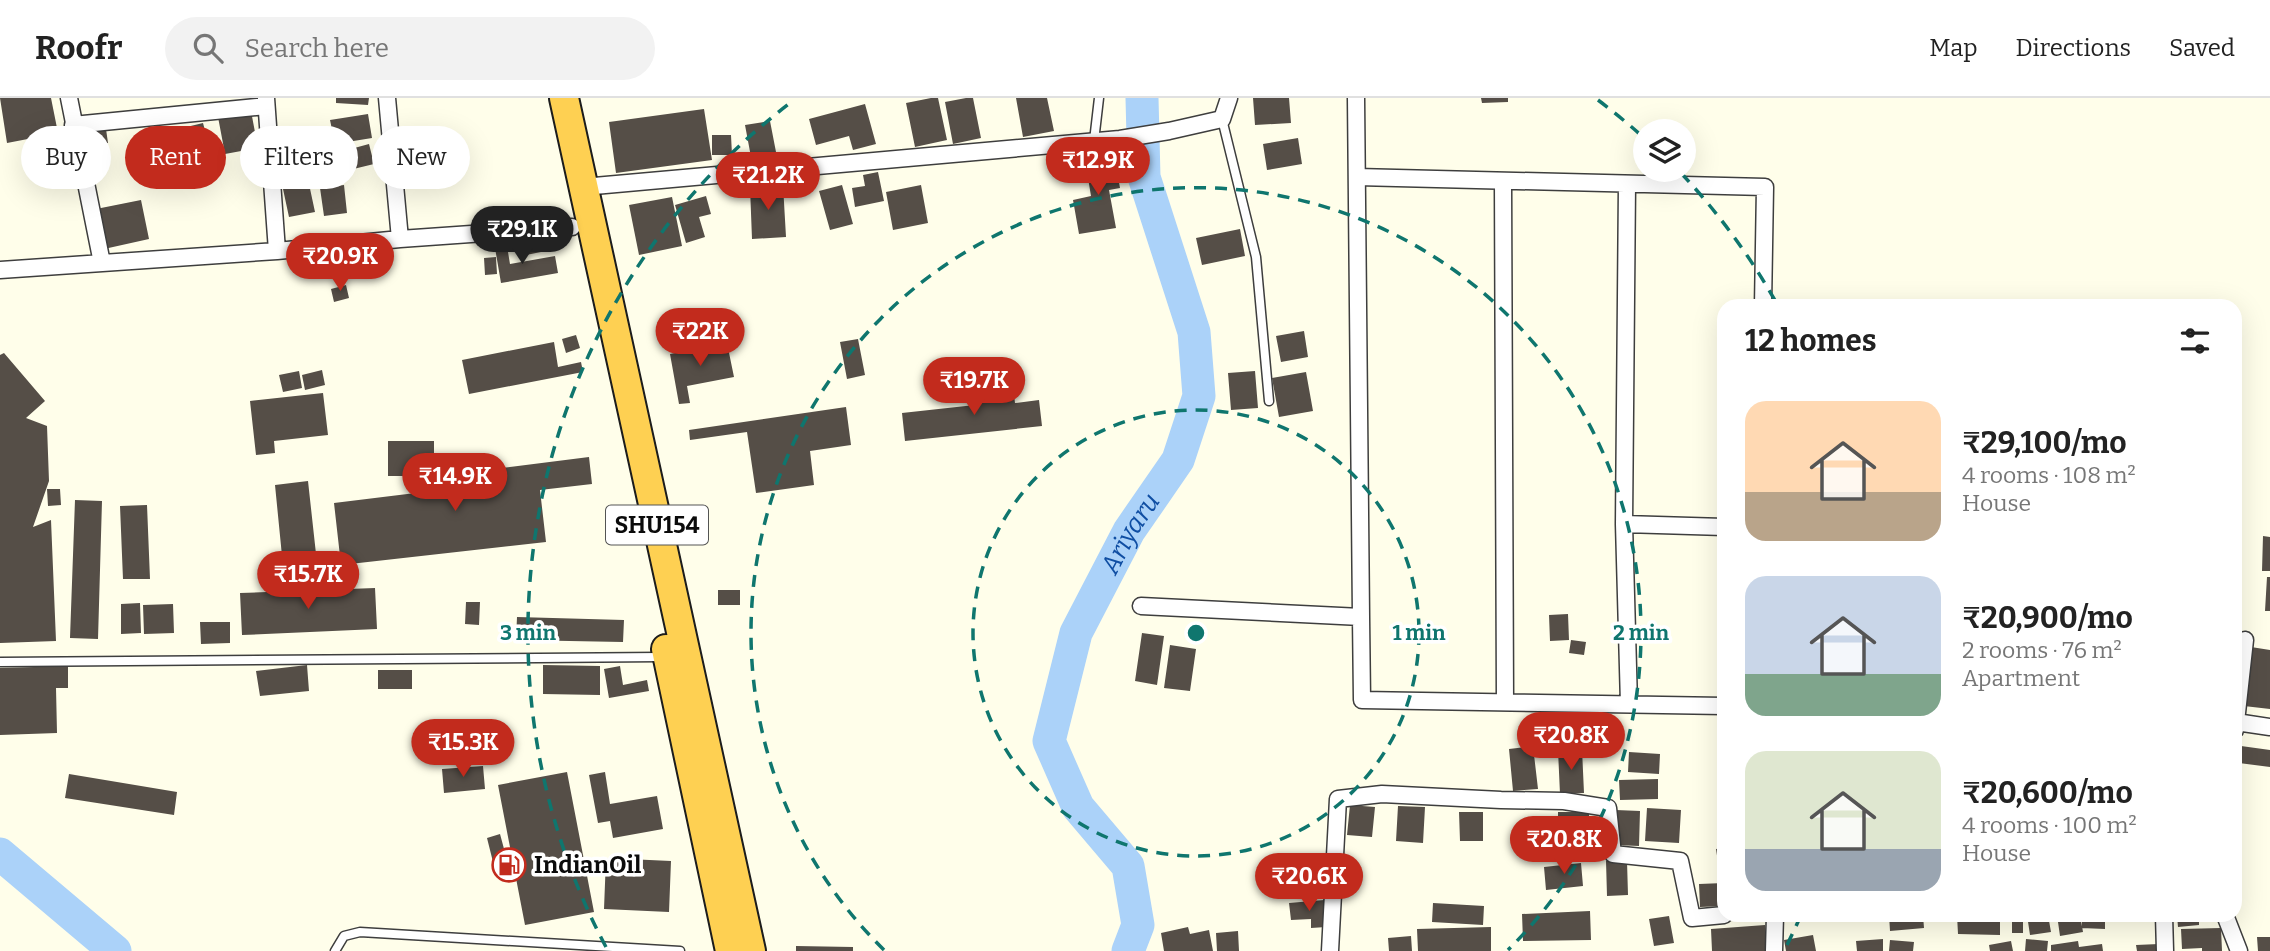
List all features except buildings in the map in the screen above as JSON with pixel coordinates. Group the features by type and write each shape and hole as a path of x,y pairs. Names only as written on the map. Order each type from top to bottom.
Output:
{"highway":[{"path":"544,98 730,951"},
{"name":"SHU154","path":"564,98 751,951"}],"street":[{"path":"69,98 102,263"},
{"path":"387,98 400,239"},
{"path":"583,187 1120,139 1222,119 1229,98"},
{"path":"1356,98 1362,700 1717,706"},
{"path":"73,125 266,102 277,251"},
{"path":"1357,177 1765,187 1763,299"},
{"path":"1503,181 1505,702"},
{"path":"1627,184 1624,524 1629,704"},
{"path":"0,270 572,228"},
{"path":"1624,524 1717,527"},
{"path":"1141,606 1361,617"},
{"path":"2242,666 2245,640"},
{"path":"2242,726 2270,727"},
{"path":"1330,951 1338,799 1382,794 1564,801 1608,807 1613,854 1680,861 1692,918 1717,916"},
{"path":"1774,951 1775,922"},
{"path":"2164,922 2165,951"},
{"path":"2228,922 2239,951"}],"lane":[{"path":"1094,141 1099,98"},
{"path":"1222,119 1256,257 1269,401"},
{"path":"0,662 668,657"},
{"path":"335,951 344,936 360,932 680,951"}],"waterway":[{"name":"Ariyaru","path":"1128,951 1138,925 1128,866 1078,807 1049,741 1076,633 1129,531 1178,460 1199,396 1194,332 1144,177 1142,98"},
{"path":"0,854 115,951"}],"place":[{"name":"IndianOil","path":"509,865"}]}
